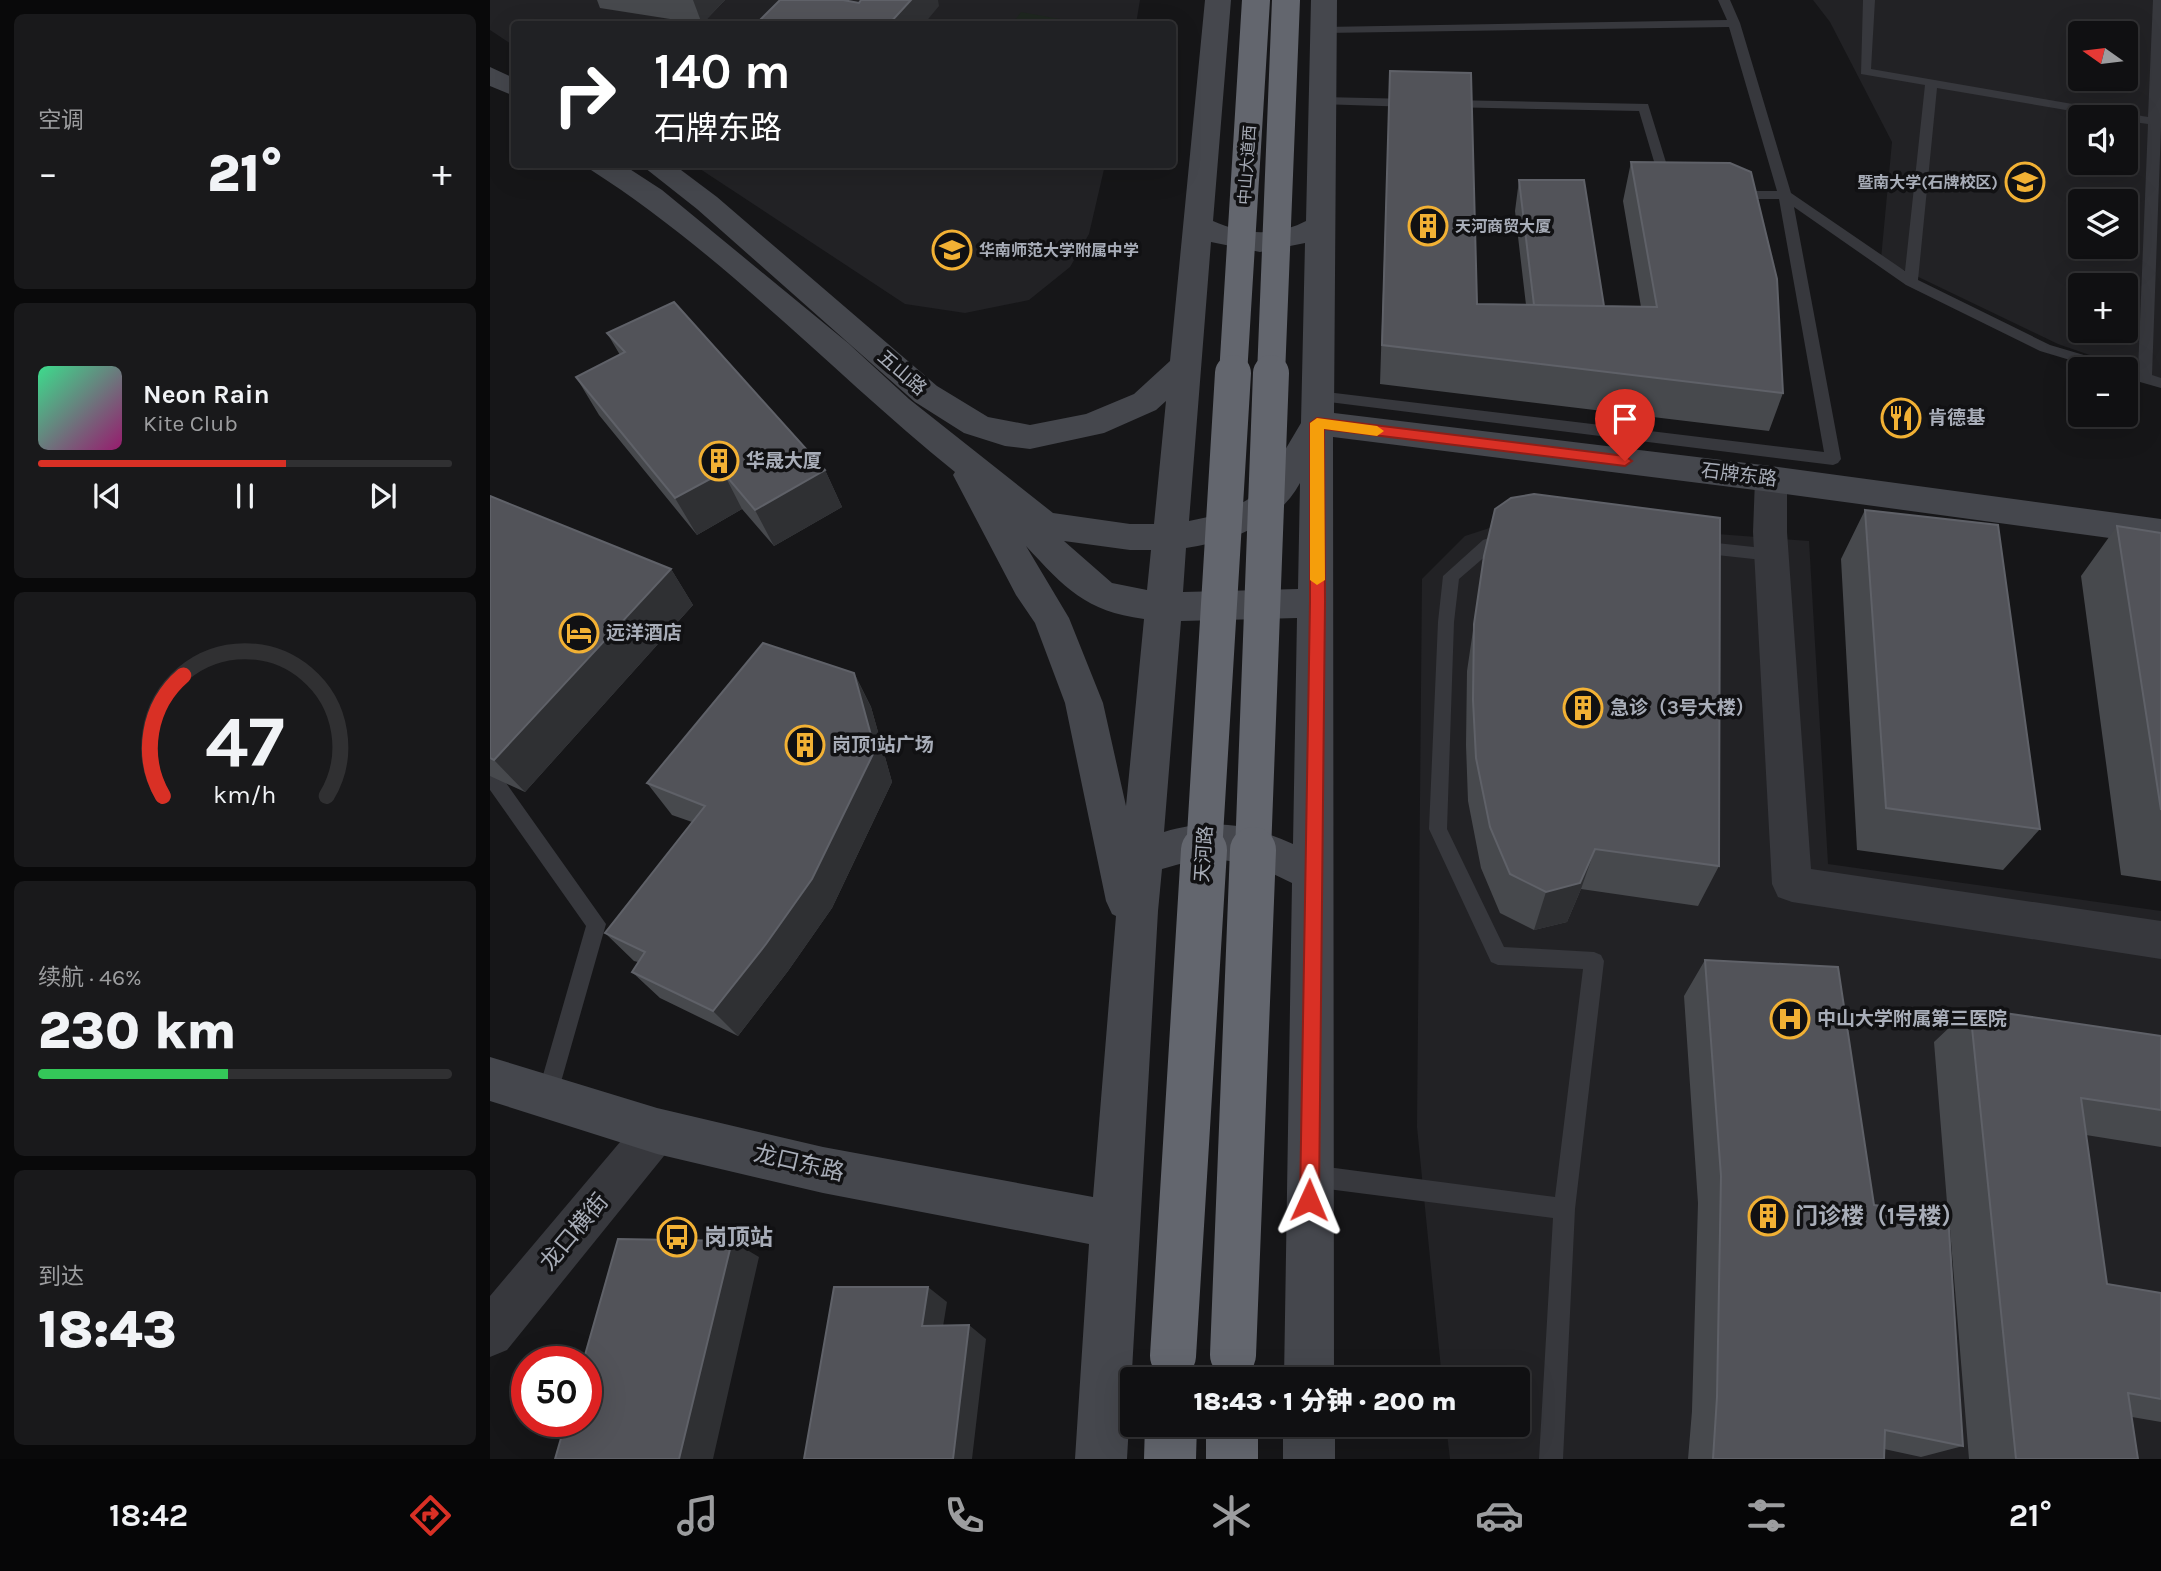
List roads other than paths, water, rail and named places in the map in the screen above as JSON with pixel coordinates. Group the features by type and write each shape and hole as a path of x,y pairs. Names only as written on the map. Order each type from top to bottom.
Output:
{"highway":[{"name":"中山大道西","path":"1255,329 1256,0"},
{"name":"中山大道西","path":"1255,329 1286,0"},
{"path":"1233,1367 1255,329"},
{"name":"天河路","path":"1172,1367 1255,329"},
{"path":"1170,1459 1171,1437"},
{"path":"1232,1437 1232,1459"}],"main road":[{"path":"1101,1459 1113,1225 1135,935 1218,0"},
{"path":"1309,1367 1317,410 1324,0"},
{"path":"490,75 502,101"},
{"name":"五山路","path":"608,168 642,189 681,219 963,461 1044,525 1130,537 1171,537 1232,524 1259,509 1277,493 1317,410"},
{"name":"五山路","path":"659,168 707,203 926,394 976,425 1005,434 1030,437 1092,425 1145,402 1186,364"},
{"path":"1199,226 1222,238 1246,243 1267,243 1289,241 1321,225"},
{"name":"石牌东路","path":"1317,410 1771,479 2161,532"},
{"path":"963,461 1029,585 1051,618 1084,703 1135,935"},
{"name":"五山路","path":"963,461 1100,594 1129,603 1165,606 1273,606 1317,602"},
{"path":"1142,857 1195,841 1239,841 1262,848 1314,874"},
{"name":"龙口东路","path":"490,1079 657,1131 823,1170 1113,1225"},
{"path":"1309,1437 1309,1459"}],"street":[{"path":"1771,479 1772,555 1792,884 2161,940"},
{"name":"龙口横街","path":"490,1333 657,1131"}],"lane":[{"path":"1317,410 1833,459 1785,195 1734,23 1724,0"},
{"path":"1868,0 1866,71 2158,122"},
{"path":"2145,378 2158,122 2160,0"},
{"path":"1324,30 1734,23"},
{"path":"1911,282 1931,83"},
{"path":"1322,101 1644,107 1670,196 1683,196"},
{"path":"1721,195 1785,195 1911,282 2045,348 2075,357"},
{"path":"2138,376 2161,383"},
{"path":"1523,531 1489,544 1451,576 1446,622 1438,829 1498,956 1594,961 1564,1209 1551,1459"},
{"path":"1676,545 1772,555"},
{"path":"490,782 498,785 596,924 547,1096"},
{"path":"1310,1175 1564,1209"}],"place":[{"name":"暨南大学(石牌校区)","path":"2025,182"},
{"name":"天河商贸大厦","path":"1428,226"},
{"name":"华南师范大学附属中学","path":"952,250"},
{"name":"肯德基","path":"1901,418"},
{"name":"华晟大厦","path":"719,461"},
{"name":"远洋酒店","path":"579,633"},
{"name":"急诊（3号大楼）","path":"1583,708"},
{"name":"岗顶1站广场","path":"805,745"},
{"name":"中山大学附属第三医院","path":"1790,1019"},
{"name":"门诊楼（1号楼）","path":"1768,1216"},
{"name":"岗顶站","path":"677,1237"}]}
